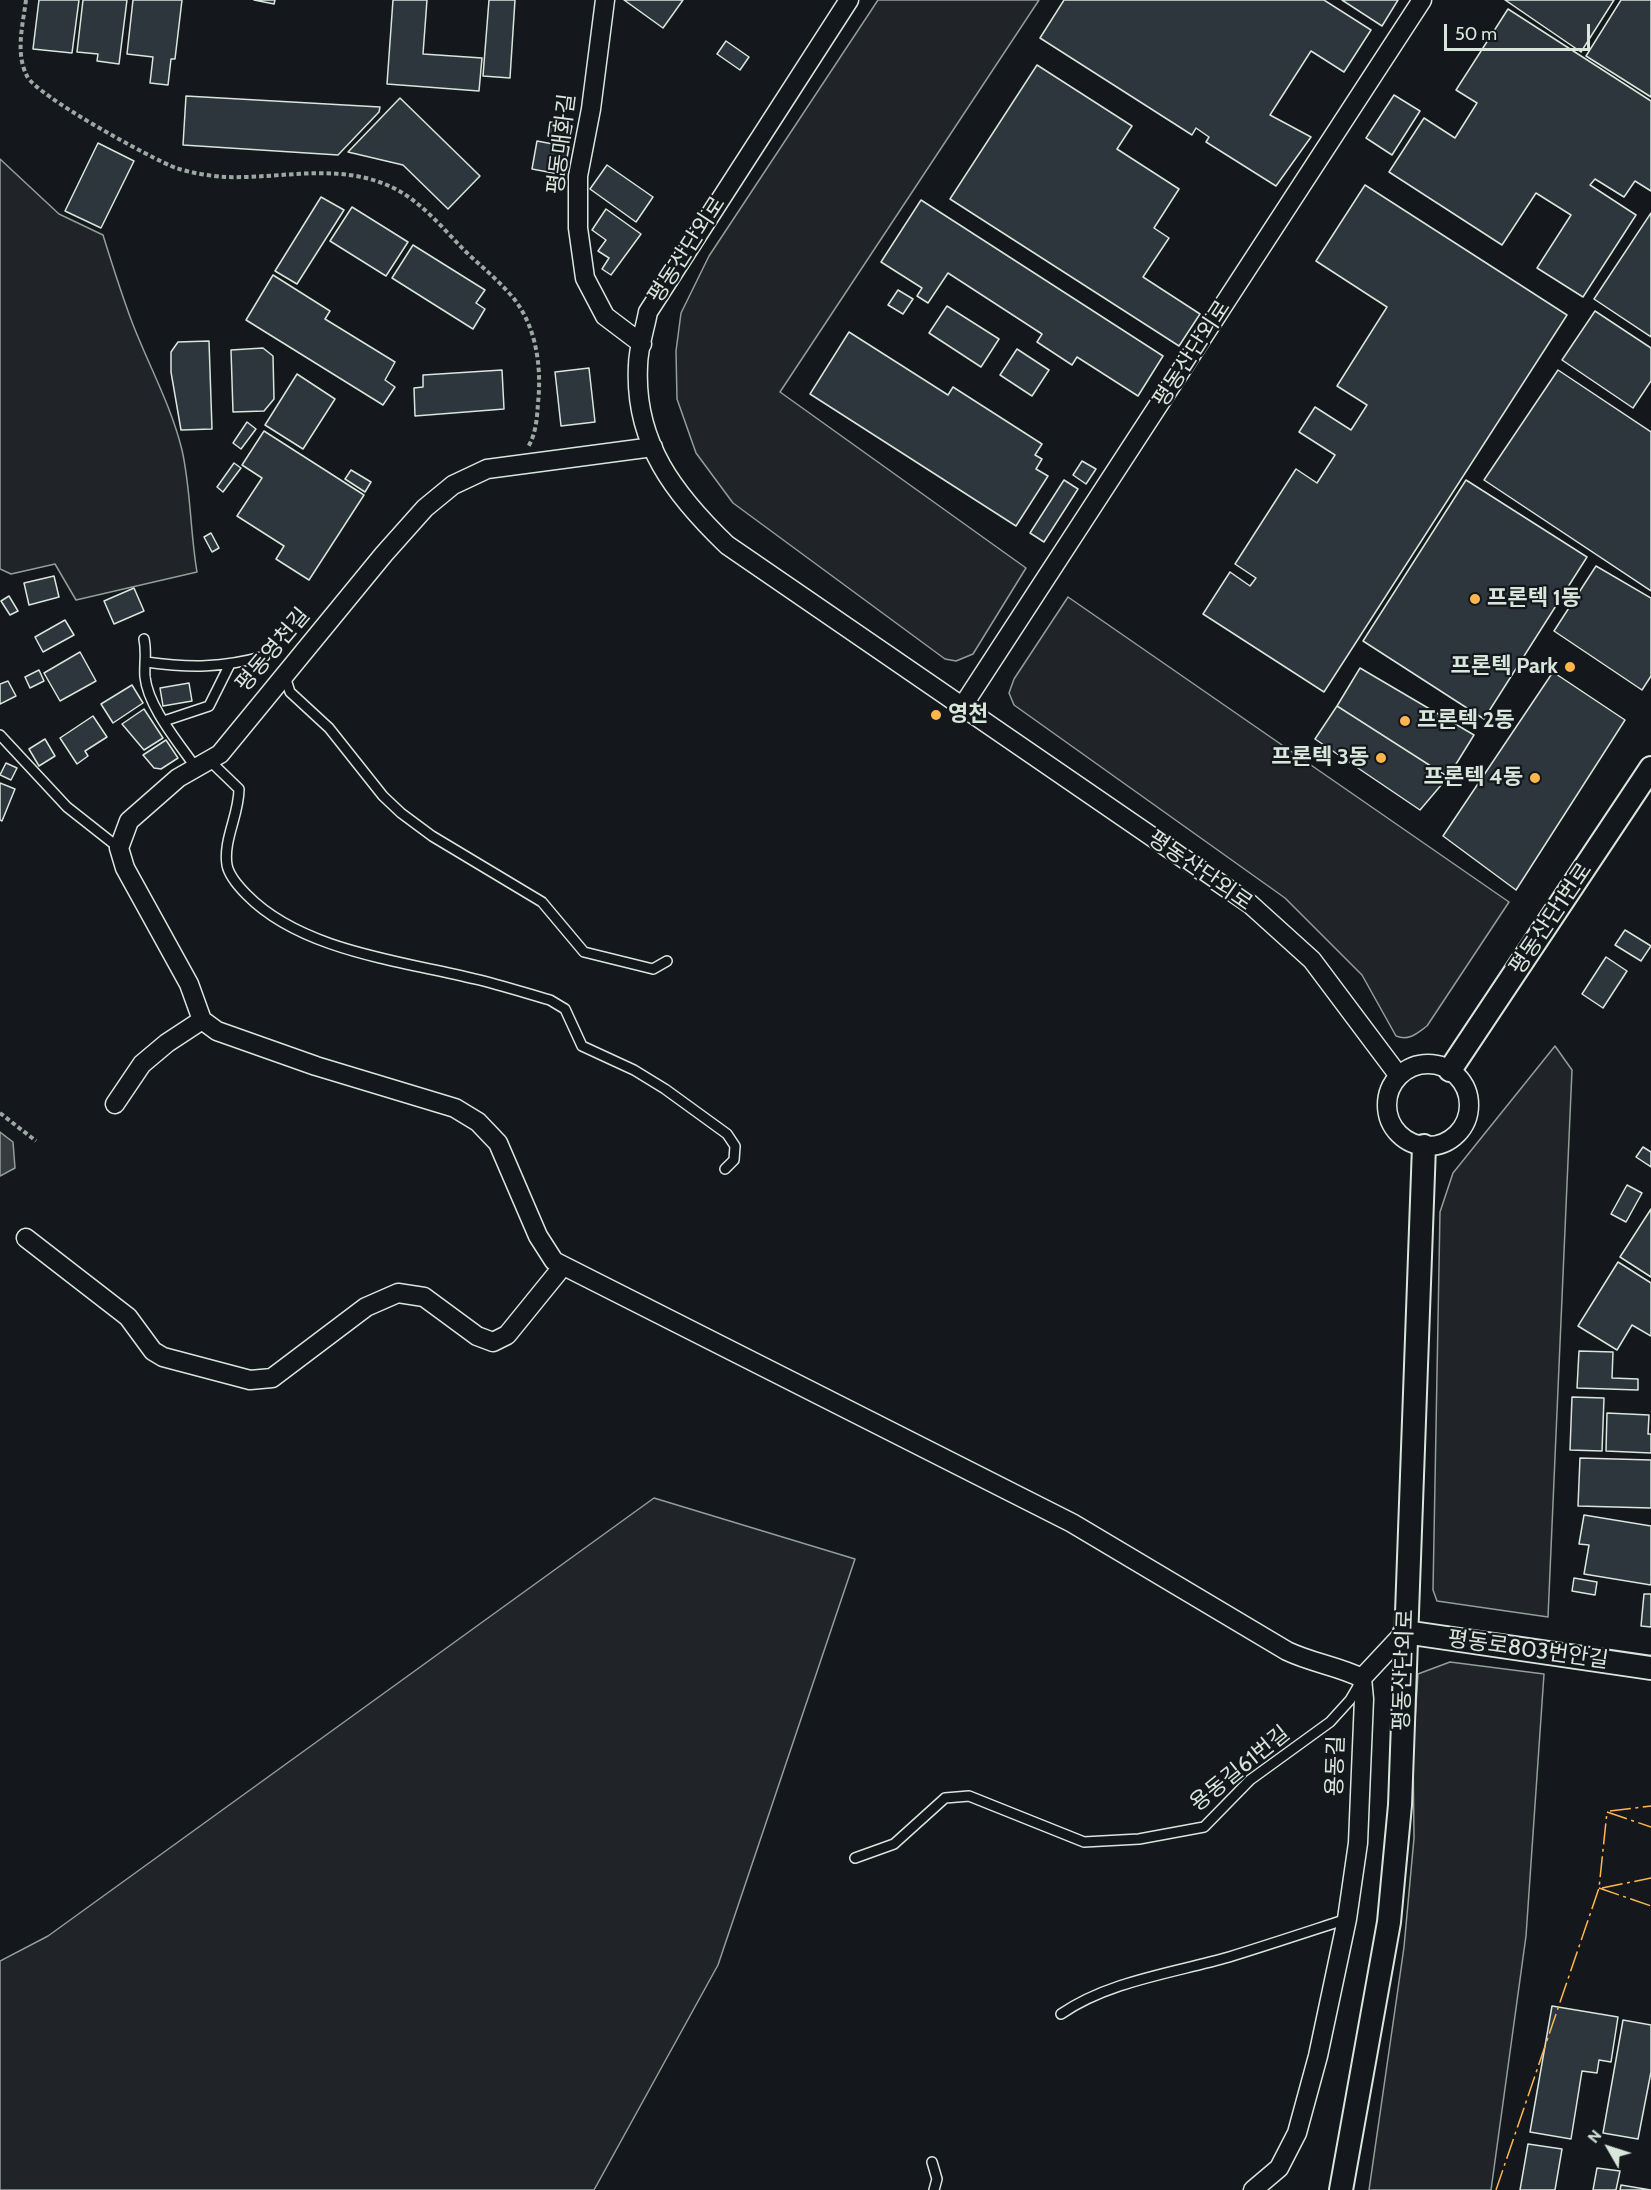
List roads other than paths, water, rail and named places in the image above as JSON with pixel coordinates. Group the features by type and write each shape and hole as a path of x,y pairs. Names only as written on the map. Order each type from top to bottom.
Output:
{"street":[{"name":"평동매화길","path":"605,0 591,109 578,176 578,228 585,278 605,316 642,344"},
{"name":"평동산단외로","path":"849,0 648,312 638,366 643,421 663,472 696,516 727,545 1250,904 1312,960 1399,1076"},
{"name":"평동산단외로","path":"962,707 1422,0"},
{"name":"평동영천길","path":"119,848 129,821 178,778 220,754 384,554 425,508 453,485 487,469 653,447"},
{"name":"평동산단1번로","path":"1450,1070 1651,768"},
{"path":"119,848 125,868 189,984 202,1020 217,1031 316,1066 455,1108 478,1122 498,1143 546,1253 563,1266 1043,1508 1287,1651 1318,1664 1344,1669 1362,1678 1405,1632"},
{"path":"115,1104 142,1064 167,1043 202,1020"},
{"path":"1423,1064 1437,1065 1450,1070 1461,1080 1467,1093 1469,1107 1466,1121 1459,1132 1449,1140 1437,1145 1424,1146 1411,1143 1392,1125 1388,1113 1387,1100 1399,1076 1409,1068 1423,1064"},
{"name":"평동산단외로","path":"1341,2190 1389,1922 1400,1805 1424,1146"},
{"path":"26,1238 128,1317 153,1351 163,1357 250,1380 272,1378 366,1307 398,1293 424,1297 477,1336 493,1342 507,1335 563,1266"},
{"name":"평동로803번안길","path":"1405,1632 1651,1668"},
{"name":"용동길","path":"1253,2190 1279,2168 1297,2133 1318,2056 1347,1919 1358,1843 1364,1699 1362,1678"}],"lane":[{"path":"144,639 145,678 164,721 202,764 239,789 239,809 230,830 227,866 239,887 258,906 285,925 342,946 550,1000 565,1009 582,1046 657,1084 727,1134 735,1146 734,1160 725,1169"},
{"path":"146,662 185,667 230,666 265,656"},
{"path":"164,721 209,706 230,666"},
{"path":"285,674 290,692 329,728 395,808 432,836 542,902 584,952 653,969 667,961"},
{"path":"0,735 67,807 119,848"},
{"name":"용동길61번길","path":"855,1858 894,1844 945,1798 969,1796 1084,1842 1139,1839 1204,1827 1250,1780 1330,1722 1350,1700 1362,1678"},
{"path":"1061,2014 1076,2004 1128,1984 1229,1957 1347,1919"},
{"path":"932,2162 937,2179 934,2190"}],"place":[{"name":"프론텍 1동","path":"1475,599"},
{"name":"프론텍 Park","path":"1570,667"},
{"name":"영천","path":"936,715"},
{"name":"프론텍 2동","path":"1405,721"},
{"name":"프론텍 3동","path":"1381,758"},
{"name":"프론텍 4동","path":"1535,778"}]}
